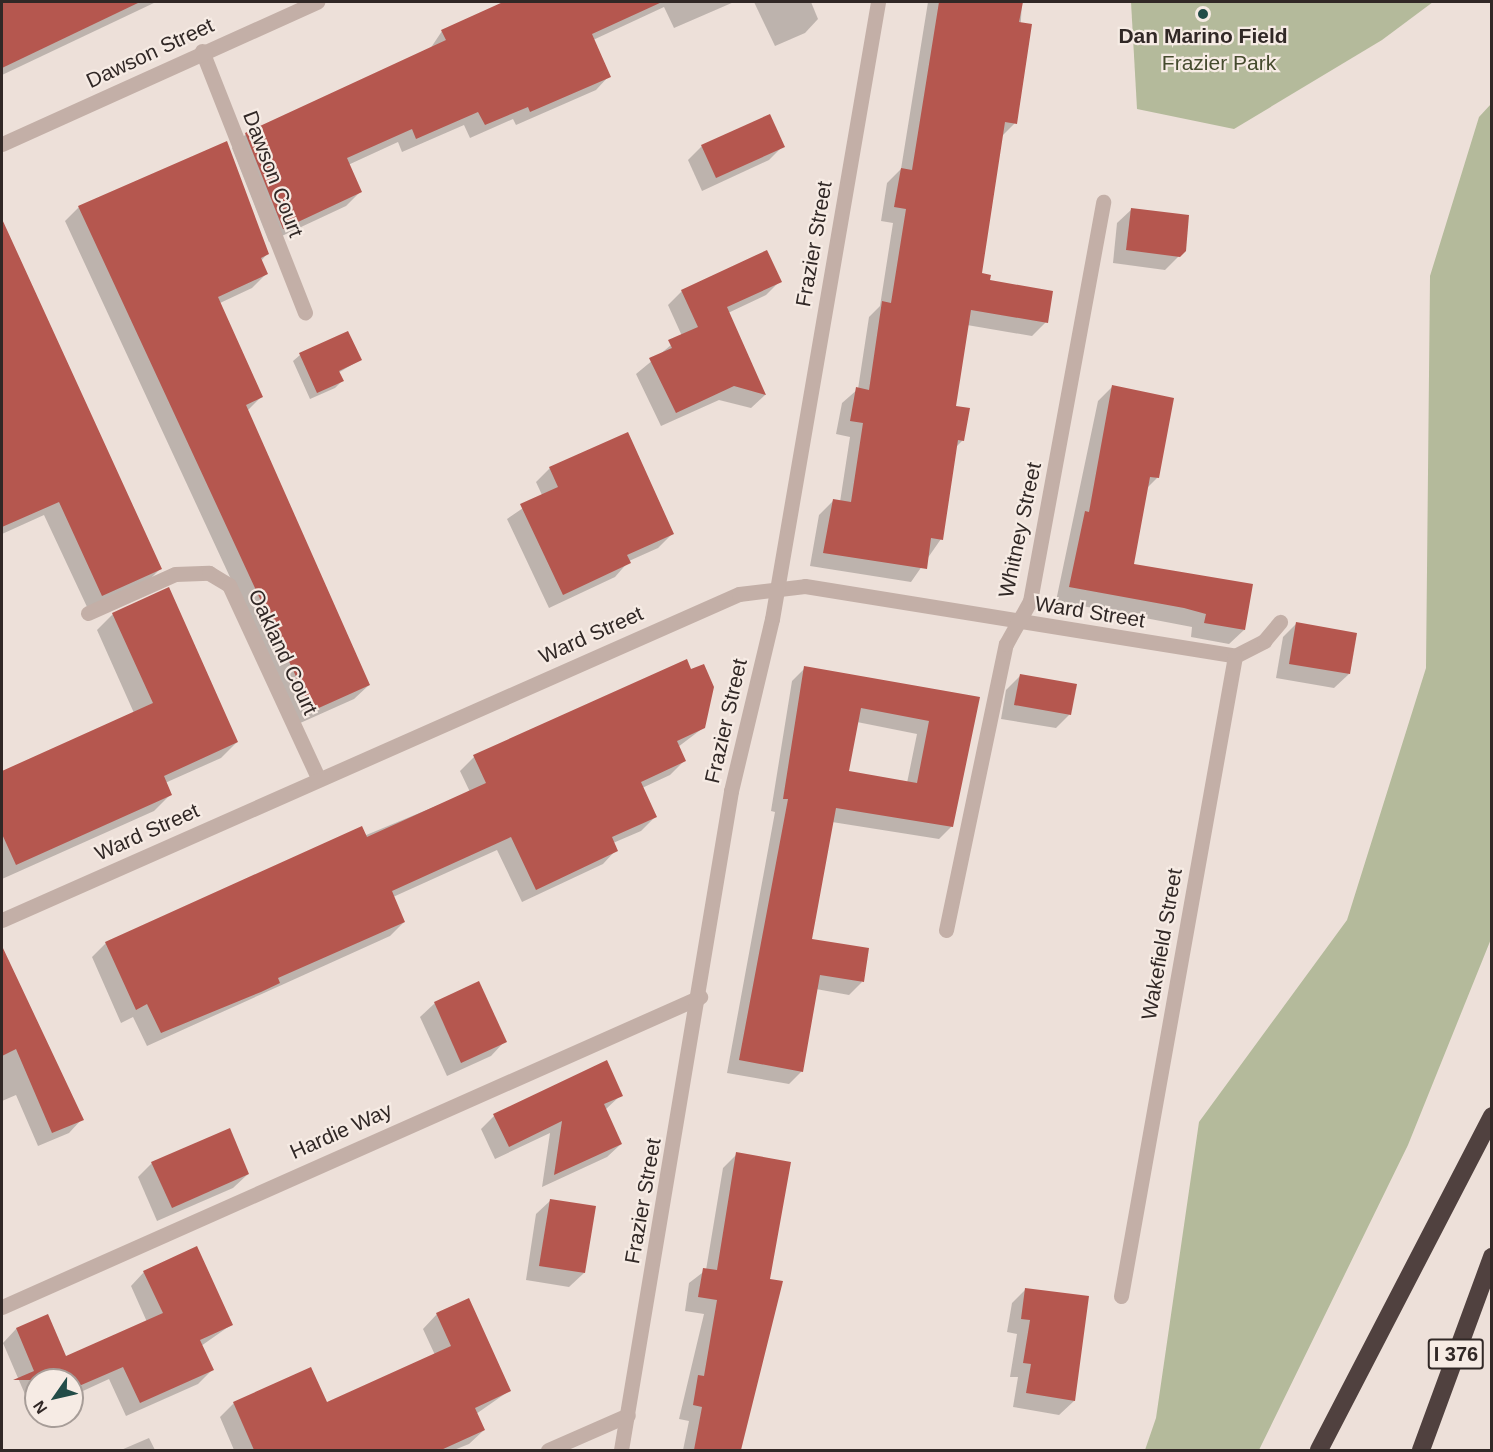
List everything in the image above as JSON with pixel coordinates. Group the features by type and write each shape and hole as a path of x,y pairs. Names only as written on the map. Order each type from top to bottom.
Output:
{"highway":[{"path":"1319,1450 1491,1116"},
{"name":"I 376","path":"1421,1450 1491,1257"}],"street":[{"name":"Dawson Street","path":"2,144 202,51 318,2"},
{"name":"Frazier Street","path":"621,1450 700,997 731,790 776,586 878,2"},
{"name":"Dawson Court","path":"202,51 305,312"},
{"name":"Whitney Street","path":"946,930 1006,644 1030,601 1103,202"},
{"name":"Oakland Court","path":"88,613 175,574 209,573 229,585 318,778"},
{"name":"Ward Street","path":"2,920 318,778 739,594 776,586 805,586 1235,656"},
{"path":"1235,656 1264,641 1280,622"},
{"name":"Wakefield Street","path":"1121,1296 1235,656"},
{"name":"Hardie Way","path":"2,1307 700,997"},
{"path":"548,1450 628,1415"}],"green space":[{"name":"Frazier Park","path":"1131,2 1433,2 1382,40 1234,129 1137,109"},
{"path":"1491,104 1491,939 1408,1145 1259,1450 1145,1450 1156,1418 1199,1122 1347,920 1426,668 1430,276 1479,117"}],"building":[{"path":"2,2 140,2 2,68"},
{"path":"503,2 662,2 592,34 611,77 530,112 528,107 485,125 478,112 416,139 412,129 347,158 362,192 283,229 245,133 446,40 441,30"},
{"path":"939,2 1023,2 1019,22 1032,24 1017,124 1005,122 982,273 991,275 990,280 1053,291 1048,323 971,310 956,406 970,408 964,441 958,440 943,540 931,538 927,569 823,553 833,499 851,502 863,423 850,421 856,387 869,390 882,301 891,303 906,209 894,207 901,168 912,170"},
{"path":"770,114 785,147 716,178 701,145"},
{"path":"227,141 269,254 261,258 268,274 218,297 263,397 246,405 370,685 312,711 78,206"},
{"path":"1131,208 1189,215 1186,251 1180,257 1126,250"},
{"path":"2,219 162,569 102,596 59,502 2,527"},
{"path":"767,250 782,282 727,307 766,395 734,386 676,413 649,358 672,348 668,340 698,327 681,290"},
{"path":"348,331 362,360 339,371 344,381 317,393 299,353"},
{"path":"1112,385 1174,398 1159,478 1150,477 1134,564 1253,584 1245,630 1204,623 1206,614 1184,608 1069,587 1085,511 1089,512"},
{"path":"628,432 674,534 627,555 631,563 563,595 520,504 558,487 549,467"},
{"path":"169,587 238,742 164,776 172,795 16,865 2,834 2,771 153,703 112,613"},
{"path":"1296,622 1357,633 1350,674 1289,664"},
{"path":"687,659 691,669 704,664 714,687 705,728 677,741 686,761 641,782 657,817 612,837 618,851 536,890 511,837 392,891 405,922 278,978 280,983 261,992 161,1033 147,1004 136,1010 105,942 362,826 367,837 486,783 473,755"},
{"path":"804,666 980,697 953,827 836,808 812,939 869,948 864,982 820,975 803,1072 739,1060 788,799 783,799","holes":["861,708 929,721 917,783 849,771"]},
{"path":"1020,674 1077,684 1071,715 1014,705"},
{"path":"2,946 84,1120 52,1133 16,1049 2,1056"},
{"path":"479,981 507,1042 461,1063 434,1002"},
{"path":"607,1060 623,1096 604,1104 622,1144 554,1175 562,1121 509,1147 493,1114"},
{"path":"230,1128 249,1174 172,1208 151,1162"},
{"path":"736,1152 791,1162 770,1279 783,1281 741,1450 694,1450 702,1407 693,1405 698,1375 704,1376 717,1300 698,1297 703,1268 717,1270"},
{"path":"550,1199 596,1206 585,1273 539,1266"},
{"path":"197,1246 233,1325 200,1340 214,1370 140,1403 123,1367 84,1384 84,1368 33,1368 16,1328 48,1314 66,1356 163,1313 143,1271"},
{"path":"1025,1288 1089,1296 1075,1401 1026,1393 1031,1364 1023,1363 1030,1320 1021,1319"},
{"path":"469,1298 511,1391 475,1408 485,1430 441,1450 254,1450 233,1402 311,1367 327,1402 451,1346 436,1313"},
{"path":"24,1375 24,1380 13,1380"}],"place":[{"name":"Dan Marino Field","path":"1203,14"}]}
